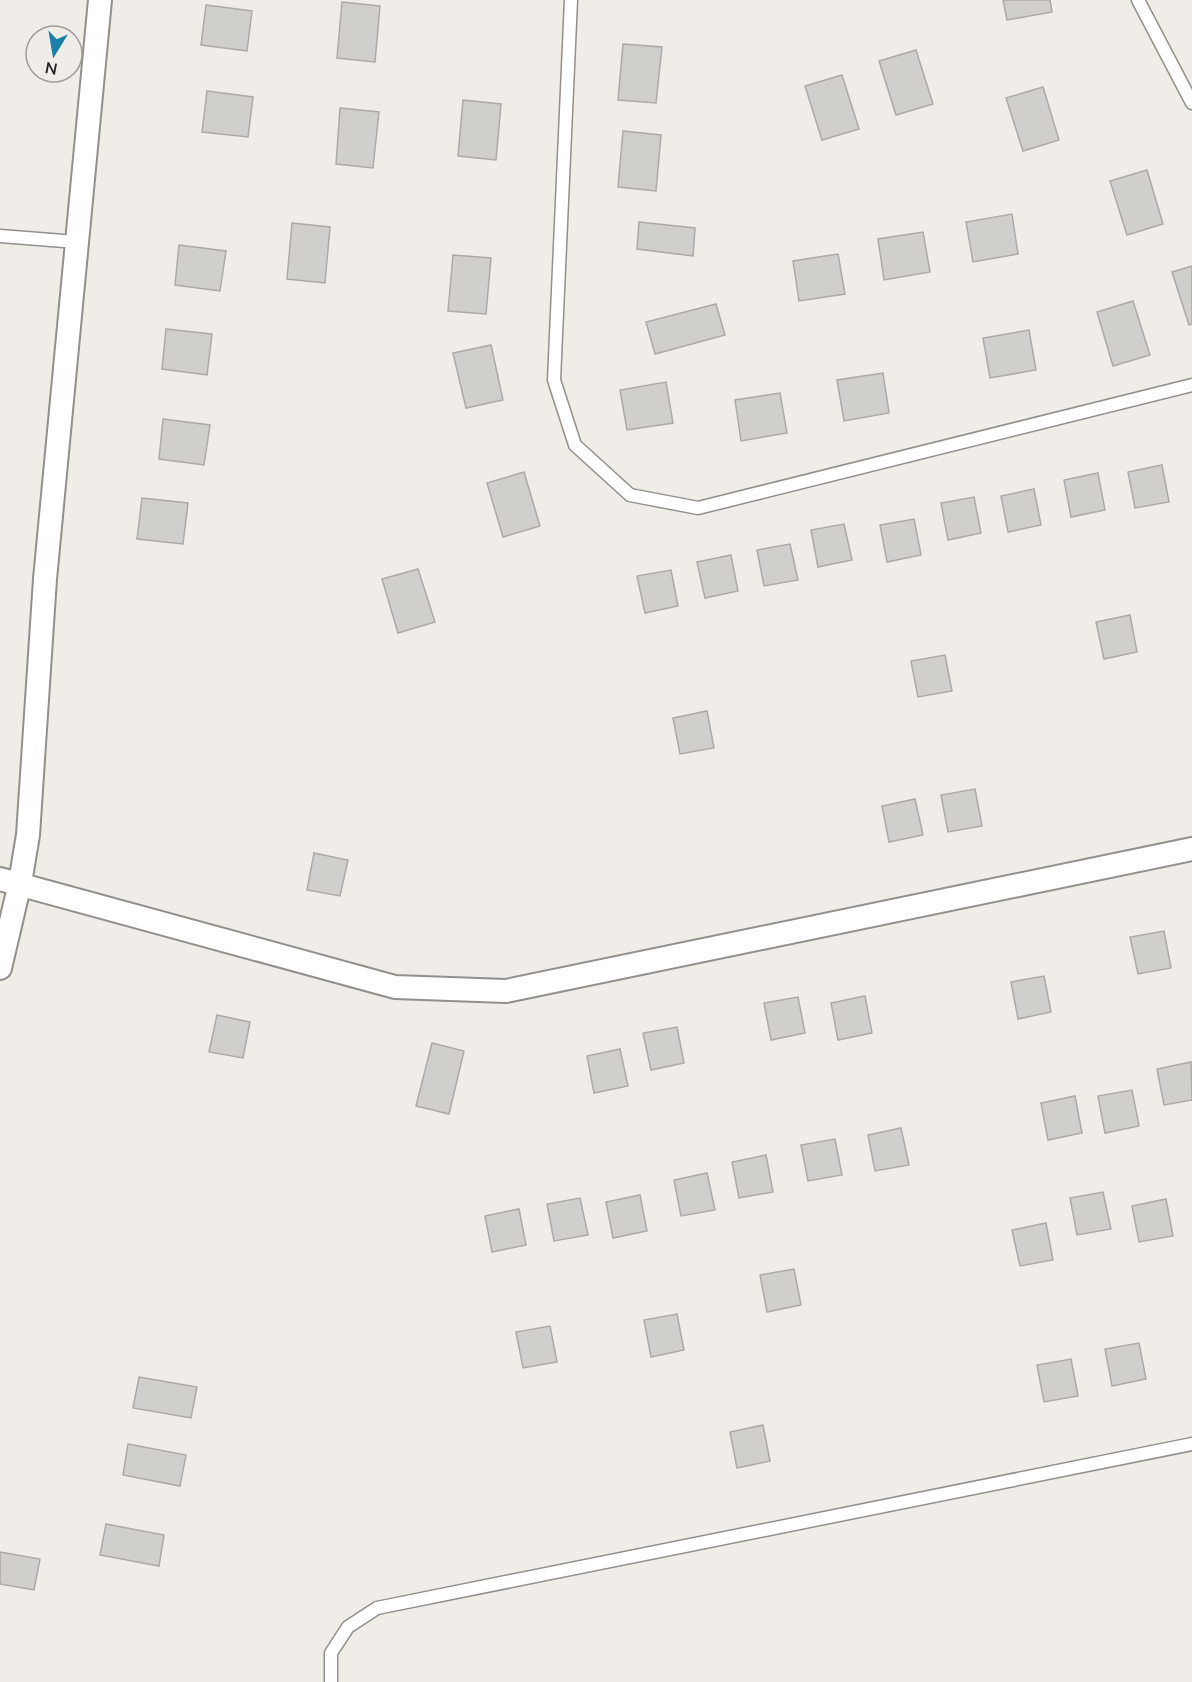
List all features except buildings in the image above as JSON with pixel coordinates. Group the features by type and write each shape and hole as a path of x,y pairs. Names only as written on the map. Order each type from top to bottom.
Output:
{"street":[{"path":"0,968 10,881 28,835 45,579 100,0"},
{"path":"10,881 395,987 506,991 1192,849"}],"lane":[{"path":"571,0 554,380 575,445 630,495 698,508 1192,385"},
{"path":"1138,0 1192,103"},
{"path":"0,236 77,242"},
{"path":"332,1682 331,1653 348,1627 377,1608 1192,1444"}]}
